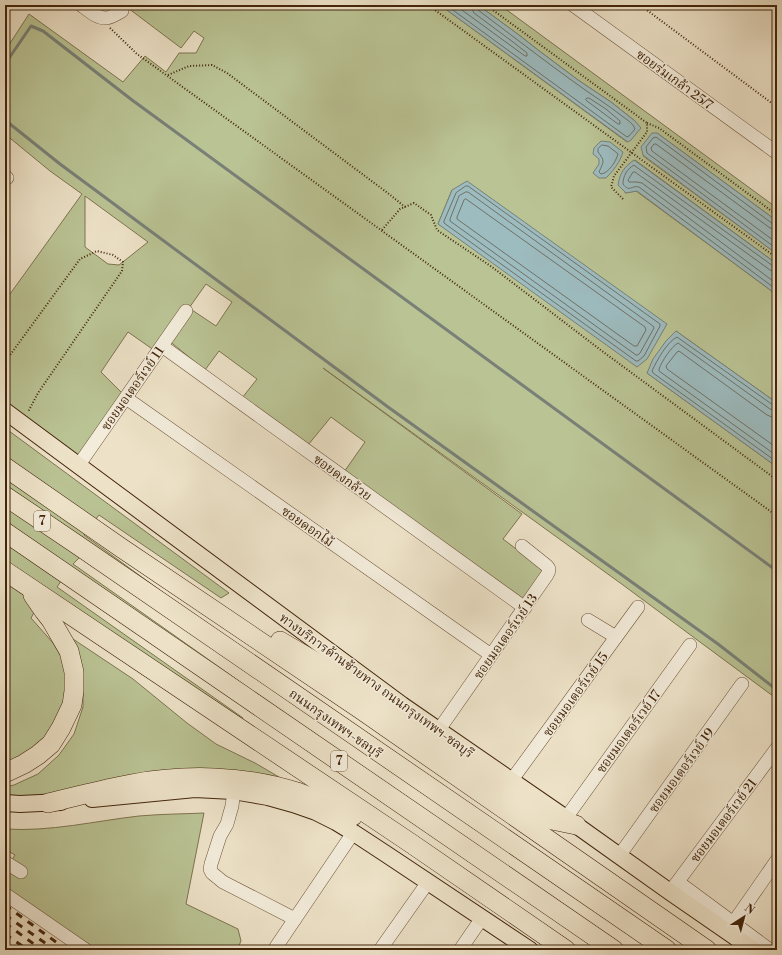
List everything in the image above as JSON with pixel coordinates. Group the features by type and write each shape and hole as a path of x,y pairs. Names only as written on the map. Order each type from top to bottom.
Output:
{"highway":[{"path":"5,467 360,709 708,950"},
{"name":"ถนนกรุงเทพฯ-ชลบุรี","path":"5,496 667,950"},
{"name":"7","path":"5,532 614,950"},
{"path":"5,572 412,844 566,950"},
{"path":"5,773 24,764 51,744 61,728 72,705 74,691 74,672 69,651 51,620 25,585"},
{"path":"185,591 282,642 319,664 552,820 571,822"},
{"path":"360,709 403,754 478,810 490,823 493,831"},
{"path":"48,803 131,784 166,779 195,777 234,779 270,785 303,794 412,844"}],"main road":[{"name":"ทางบริการด้านซ้ายทาง ถนนกรุงเทพฯ-ชลบุรี","path":"5,411 438,731 619,856 674,887 731,927 754,950"},
{"path":"5,803 48,803 195,789 234,791 268,797 316,812 336,822 530,950"}],"street":[{"path":"81,5 101,18 108,18 122,11"},
{"name":"ซอยร่มเกล้า 25/7","path":"573,5 777,153"},
{"name":"ซอยมอเตอร์เวย์ 11","path":"78,466 186,311"},
{"name":"ซอยดงกล้วย","path":"162,346 524,608"},
{"name":"ซอยดอกไม้","path":"126,398 491,655"},
{"name":"ซอยมอเตอร์เวย์ 13","path":"438,731 547,575 549,569 548,566 522,546"},
{"name":"ซอยมอเตอร์เวย์ 15","path":"512,781 638,608"},
{"path":"588,620 616,637"},
{"name":"ซอยมอเตอร์เวย์ 17","path":"571,822 690,645"},
{"name":"ซอยมอเตอร์เวย์ 19","path":"619,856 742,684"},
{"name":"ซอยมอเตอร์เวย์ 21","path":"674,887 777,748"},
{"path":"234,791 230,813 210,864 210,869 212,873 223,882 295,919"},
{"path":"274,950 353,833"},
{"path":"770,950 731,927 777,860"},
{"path":"5,862 21,872"},
{"path":"380,950 428,882"},
{"path":"5,894 86,950"},
{"path":"460,950 482,918"}],"path":[{"path":"428,5 777,258"},
{"path":"486,5 647,123 659,128 777,215"},
{"path":"640,5 777,107"},
{"path":"98,16 137,54 777,516"},
{"path":"168,76 190,66 212,66 227,73 405,207"},
{"path":"624,200 611,187 614,176 647,132 647,123"},
{"path":"382,230 400,209 414,203 422,208 431,215 437,230 492,267 602,351 777,480"},
{"path":"5,362 80,259 97,251 113,255 123,262 122,271 38,393 21,423"}],"green space":[{"path":"124,5 440,5 627,142 635,121 478,5 500,5 777,208 777,221 657,133 643,156 777,254 777,264 635,160 625,193 636,191 777,295 777,403 676,331 647,373 777,467 777,699 623,585 323,368 522,514 503,539 544,570 523,601 344,472 365,442 331,417 308,445 242,398 257,379 219,351 205,370 168,340 158,353 128,332 101,372 130,401 79,461 5,406 5,301 82,194 50,171 5,134 5,51 29,14 123,82 145,56 166,72 179,53 196,53 204,38 194,31 181,48","holes":["452,190 666,324 657,340 438,224","85,196 148,242 119,265 108,264 85,247","206,284 232,302 216,326 189,308"]},
{"path":"5,428 229,593 221,598 99,515 84,535 205,623 89,548 73,564 290,717 70,568 57,587 243,718 240,724 46,591 31,618 53,643 66,665 69,681 54,734 5,769"},
{"path":"64,633 133,679 187,723 216,744 255,763 303,791 5,799 5,787 14,785 38,774 59,755 74,734 83,707 83,684"},
{"path":"204,813 186,904 238,929 241,941 237,950 79,950 5,898 5,871 15,855 5,849 5,829 22,830 56,828 139,816"}],"water":[{"path":"440,5 478,5 578,80 611,102 635,121 641,128 628,142"},
{"path":"652,133 657,133 777,221 777,254 643,155 641,147"},
{"path":"601,141 610,142 623,152 616,166 606,178 599,178 593,173 599,164 599,159 593,154 594,148"},
{"path":"634,160 777,264 777,295 637,191 626,193 618,185 621,174"},
{"path":"467,181 667,324 647,359 637,367 438,224 452,190"},
{"path":"676,331 777,403 777,467 647,373 653,359 666,341"}],"waterway":[{"path":"5,64 31,26 43,31 132,100 777,571"},
{"path":"5,120 60,164 388,407 718,644 777,690"}],"railway":[{"path":"5,905 67,950"},
{"path":"5,915 55,950"},
{"path":"5,923 42,950"},
{"path":"5,934 28,950"},
{"path":"5,945 13,950"}]}
